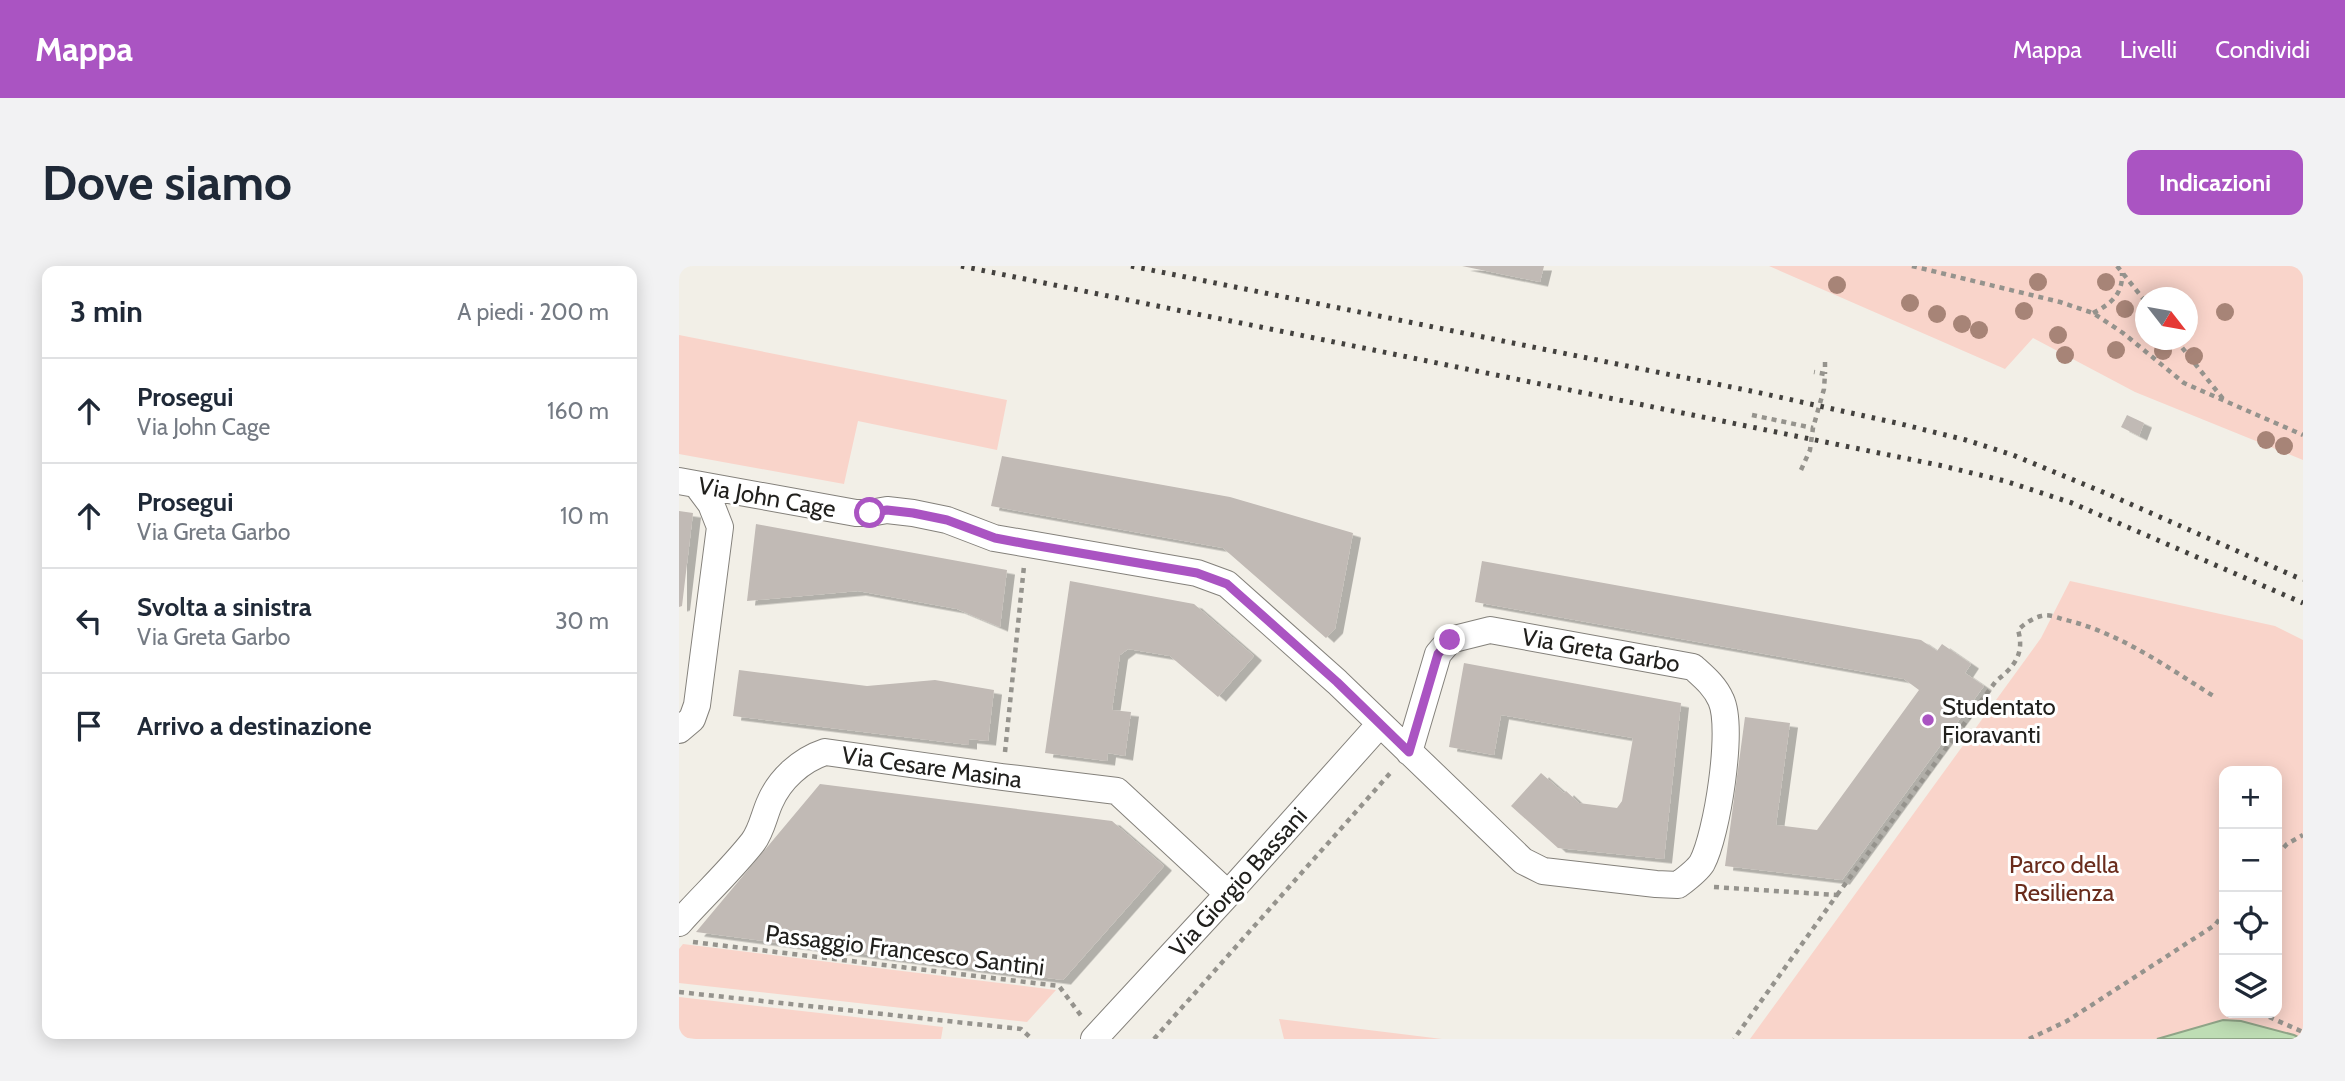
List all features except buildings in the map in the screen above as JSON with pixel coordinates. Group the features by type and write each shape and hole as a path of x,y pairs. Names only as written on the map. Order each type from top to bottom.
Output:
{"street":[{"name":"Via John Cage","path":"688,482 856,513 887,510 913,513 947,520 995,538 1197,573 1227,584 1380,724"},
{"path":"679,730 692,719 698,705 720,527 711,504 688,482"},
{"name":"Via Greta Garbo","path":"1409,752 1438,654 1450,640 1490,630 1693,667 1714,687 1723,702 1727,738 1714,829 1701,865 1678,885"},
{"path":"1380,724 1523,861 1543,871 1678,885"},
{"name":"Via Giorgio Bassani","path":"1095,1037 1380,724"},
{"name":"Via Cesare Masina","path":"682,932 754,840 770,801 783,781 811,757 825,752 1117,791 1228,894"}],"path":[{"path":"1912,266 2060,302 2094,313 2123,333 2175,377 2303,435"},
{"path":"2117,266 2135,289"},
{"path":"2094,313 2118,295 2123,273"},
{"path":"2184,350 2225,400"},
{"path":"1801,470 1810,450 1813,428 1821,405 1825,362"},
{"path":"1814,372 1825,374"},
{"path":"1752,415 1813,428"},
{"path":"1002,777 1027,544"},
{"path":"1734,1039 1996,681 2017,662 2021,638 2018,630 2023,624 2041,616 2050,616 2074,621 2111,635 2215,697"},
{"path":"1154,1039 1409,752"},
{"path":"2282,850 2303,835"},
{"path":"1678,885 1837,895"},
{"path":"2029,1039 2067,1021 2219,921"},
{"name":"Passaggio Francesco Santini","path":"682,932 1059,986 1095,1037"},
{"path":"679,992 1021,1029 1032,1039"},
{"path":"2271,1018 2303,1032"}],"green space":[{"path":"1769,266 2303,266 2303,460 2135,392 2033,338 2005,369"},
{"path":"679,335 1007,400 997,450 858,421 844,484 679,454"},
{"name":"Parco della Resilienza","path":"2070,581 2275,626 2303,640 2303,1039 1750,1039 2041,638"},
{"path":"683,944 1056,990 1027,1022 679,983 679,949"},
{"path":"679,997 943,1027 941,1039 696,1039 679,1037"},
{"path":"1279,1019 1442,1039 1284,1039"}],"shaded area":[{"path":"2223,1020 2241,1021 2302,1039 2157,1039"}],"railway":[{"path":"961,266 1943,466 2005,481 2072,503 2303,603"},
{"path":"1131,266 1756,392 1966,440 2013,455 2110,495 2303,580"}],"place":[{"name":"Studentato Fioravanti","path":"1928,720"}],"route":[{"path":"870,513 887,510 913,513 947,520 995,538 1197,573 1227,584 1337,682 1409,752 1438,654 1450,640"}]}
